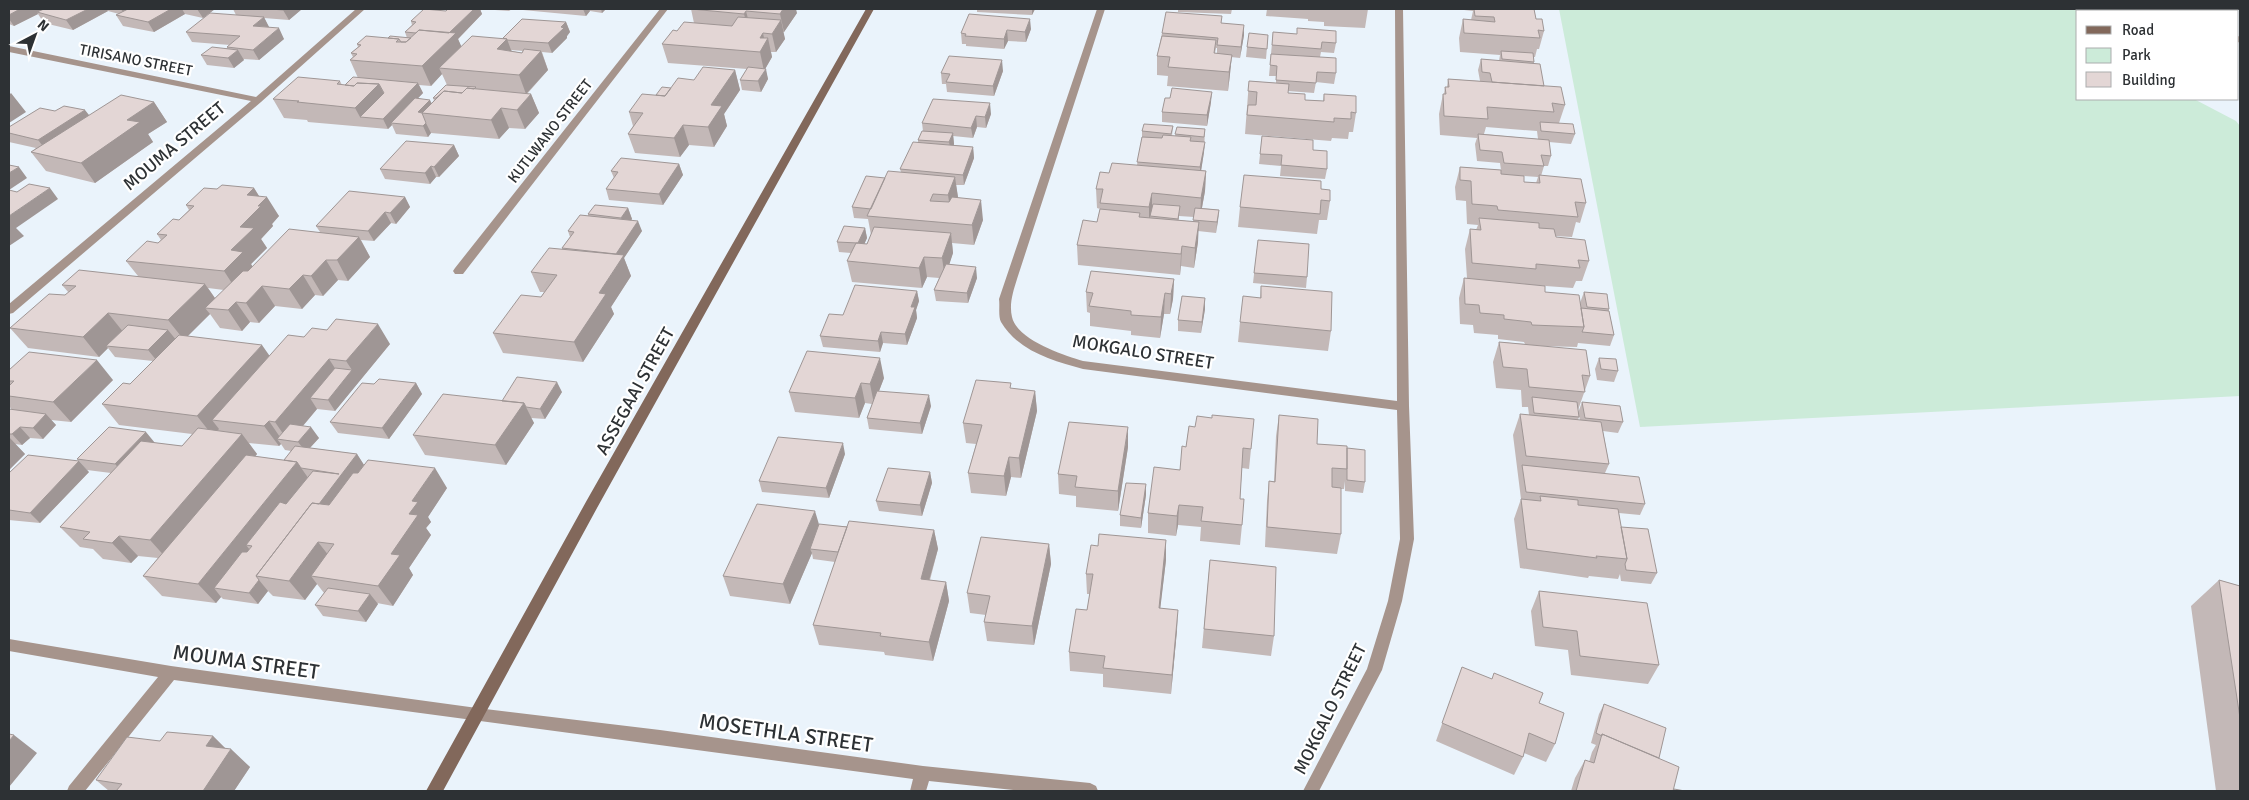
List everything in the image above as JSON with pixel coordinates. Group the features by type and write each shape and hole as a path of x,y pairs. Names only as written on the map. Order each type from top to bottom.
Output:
{"street":[{"name":"MOUMA STREET","path":"9,310 258,100 361,9"},
{"name":"KUTLWANO STREET","path":"459,271 664,9"},
{"name":"ASSEGAAI STREET","path":"434,791 592,504 870,9"},
{"name":"MOKGALO STREET","path":"1101,9 1011,279 1005,299 1006,320 1024,340 1050,355 1083,364 1403,406"},
{"name":"MOKGALO STREET","path":"1311,791 1374,670 1395,601 1407,539 1403,406 1399,9"},
{"name":"TIRISANO STREET","path":"9,50 258,100"},
{"name":"MOUMA STREET","path":"9,645 170,673 477,715"},
{"path":"75,791 170,673"},
{"name":"MOSETHLA STREET","path":"477,715 660,737 923,773 1090,791"},
{"path":"918,791 923,773"}],"green space":[{"path":"1559,9 2143,9 2146,10 2076,10 2076,100 2196,100 2236,121 2240,126 2240,396 1640,427"}],"building":[{"path":"9,9 20,9 9,15"},
{"path":"44,9 88,9 66,20 37,12"},
{"path":"128,9 171,9 148,22 116,15"},
{"path":"424,9 446,11 448,9 474,9 449,33 419,30 416,33 405,32 416,22 411,21"},
{"path":"691,9 783,9 780,14 746,11 744,14"},
{"path":"1474,9 1534,9 1536,19 1542,19 1544,31 1538,30 1540,38 1464,33 1463,19 1495,22 1494,17 1475,16"},
{"path":"1166,12 1222,16 1221,23 1244,25 1241,47 1217,45 1218,38 1162,33"},
{"path":"210,13 264,17 253,26 279,28 253,50 227,47 240,36 186,32"},
{"path":"969,14 1030,19 1025,32 1007,30 1004,39 965,36 966,34 961,33"},
{"path":"738,17 781,20 772,34 763,33 760,38 768,38 760,52 662,44 673,30 677,31 684,22 732,26"},
{"path":"522,19 566,22 561,27 564,28 548,43 507,40 503,38"},
{"path":"1297,28 1336,31 1336,43 1322,42 1321,49 1272,45 1273,32 1297,34"},
{"path":"419,30 456,33 422,66 350,60 357,54 351,53 361,45 357,44 366,36 399,39 396,42 406,42"},
{"path":"1249,33 1268,35 1267,49 1247,47"},
{"path":"390,36 411,38 406,42 401,42 399,39 388,38"},
{"path":"472,36 507,39 497,49 522,53 524,49 541,51 519,75 439,68"},
{"path":"1162,36 1216,40 1214,53 1232,55 1229,72 1168,67 1170,57 1157,56"},
{"path":"212,47 238,50 228,58 201,55"},
{"path":"1501,51 1533,53 1534,62 1502,59"},
{"path":"1271,54 1336,58 1336,73 1317,72 1316,83 1276,80 1277,66 1270,65"},
{"path":"949,56 1002,60 993,86 946,82 950,74 941,73"},
{"path":"1481,59 1540,64 1544,86 1492,82 1490,73 1482,72"},
{"path":"703,67 735,70 711,105 722,106 708,127 683,125 674,138 628,134 643,113 629,112 642,94 665,96 678,78 694,80"},
{"path":"748,67 766,69 758,81 740,80"},
{"path":"298,77 340,81 337,84 354,86 357,83 379,84 355,108 273,99"},
{"path":"353,77 418,83 383,119 360,117 384,93 379,84 357,83 354,86 345,85"},
{"path":"1448,79 1561,87 1565,105 1552,103 1554,112 1487,107 1488,119 1444,116 1443,94 1446,94 1445,87 1449,87"},
{"path":"1249,81 1289,84 1288,93 1305,94 1305,100 1324,101 1324,94 1356,96 1356,113 1351,112 1351,119 1334,118 1334,122 1247,115 1248,105 1256,105 1257,92 1248,91"},
{"path":"446,85 476,87 474,89 467,88 462,93 444,91 436,98 433,98"},
{"path":"662,87 671,88 665,96 656,95"},
{"path":"467,88 531,94 517,110 501,108 491,120 422,113 444,91 462,93"},
{"path":"1172,88 1212,92 1207,115 1162,112 1165,98 1170,98"},
{"path":"121,95 154,102 127,120 140,122 81,163 31,152"},
{"path":"415,98 430,100 418,112 422,113 426,123 423,126 391,123"},
{"path":"933,99 990,103 985,117 976,116 971,128 922,123"},
{"path":"64,106 85,110 38,140 9,133 9,127 40,108 55,111"},
{"path":"1540,122 1573,124 1575,134 1541,131"},
{"path":"1144,124 1173,126 1171,134 1142,131"},
{"path":"1177,127 1205,129 1204,137 1175,134"},
{"path":"922,131 953,133 949,142 918,140"},
{"path":"1478,134 1549,140 1551,156 1541,155 1544,166 1504,163 1502,152 1480,150"},
{"path":"1163,135 1191,137 1190,141 1205,142 1200,167 1137,162 1142,137 1162,138"},
{"path":"1262,136 1313,140 1313,150 1327,151 1327,169 1281,165 1282,155 1260,154"},
{"path":"406,141 454,145 434,167 431,166 425,173 380,169"},
{"path":"913,142 973,147 963,175 900,169"},
{"path":"621,158 679,164 659,194 606,189 618,172 611,171"},
{"path":"1112,163 1206,171 1201,198 1152,193 1149,207 1100,203 1103,189 1096,189 1100,172 1109,173"},
{"path":"9,165 19,167 9,173"},
{"path":"1460,167 1501,170 1501,174 1524,176 1524,182 1540,183 1539,175 1581,179 1586,203 1575,202 1578,217 1498,210 1497,206 1472,204 1471,181 1460,180"},
{"path":"888,171 955,177 948,195 933,194 930,201 949,202 952,197 981,200 972,225 867,216"},
{"path":"1244,175 1321,181 1321,189 1330,190 1330,201 1321,200 1320,214 1240,207"},
{"path":"866,176 885,178 871,209 852,207"},
{"path":"29,184 50,188 9,216 9,190 17,192"},
{"path":"222,185 254,188 247,195 267,197 258,206 261,206 240,227 254,228 231,250 243,252 224,271 126,261 147,241 158,243 167,235 157,234 173,219 179,220 194,206 186,205 204,188 217,189"},
{"path":"349,191 405,197 390,213 385,212 368,231 316,226"},
{"path":"1153,204 1180,206 1178,219 1150,216"},
{"path":"595,205 628,208 621,218 588,214"},
{"path":"1195,208 1219,210 1217,222 1193,220"},
{"path":"1100,209 1140,213 1139,217 1199,222 1195,248 1182,246 1181,254 1077,245 1083,220 1097,222"},
{"path":"580,215 638,221 616,254 562,248 574,232 568,231"},
{"path":"1479,218 1539,223 1539,228 1554,229 1556,237 1585,240 1589,261 1578,260 1580,268 1536,264 1536,269 1472,263 1470,229 1481,230"},
{"path":"844,226 865,228 858,243 837,242"},
{"path":"874,227 951,233 942,258 924,257 919,268 847,261 856,243 867,244"},
{"path":"289,229 359,237 337,260 326,260 311,276 303,275 289,289 262,286 246,303 236,302 228,310 205,308 243,271 248,271"},
{"path":"1258,240 1309,244 1307,277 1254,273"},
{"path":"549,248 624,255 599,293 606,294 574,342 493,333 521,295 541,297 557,275 531,272"},
{"path":"946,264 976,267 967,293 934,290"},
{"path":"79,270 205,284 168,320 108,313 83,337 10,328 49,294 65,295 76,286 62,285"},
{"path":"1091,271 1174,279 1171,294 1165,293 1161,317 1131,315 1131,311 1089,306 1093,293 1086,292"},
{"path":"1464,278 1545,286 1545,292 1579,295 1584,327 1532,325 1531,322 1504,319 1504,315 1480,313 1479,305 1465,304"},
{"path":"855,285 917,291 911,307 915,307 905,334 881,332 878,341 820,336 829,314 843,315"},
{"path":"1261,286 1332,292 1331,331 1240,322 1243,296 1261,298"},
{"path":"1584,292 1607,294 1609,309 1587,307"},
{"path":"1182,296 1205,298 1202,322 1178,320"},
{"path":"1581,308 1609,311 1614,335 1582,332 1584,327"},
{"path":"336,319 378,324 346,361 329,359 275,422 269,421 264,426 212,420 288,335 304,337 312,328 327,330"},
{"path":"128,325 168,330 148,350 106,346"},
{"path":"179,335 262,345 197,416 102,404 123,383 130,384"},
{"path":"1499,342 1586,350 1590,376 1582,375 1585,392 1529,387 1527,369 1503,367"},
{"path":"807,351 880,358 870,384 861,383 855,398 789,392"},
{"path":"29,352 97,360 53,402 9,396 9,386 14,381 9,381 9,370"},
{"path":"1599,358 1616,359 1618,371 1601,369"},
{"path":"335,368 352,370 328,400 310,398"},
{"path":"517,377 557,382 540,409 526,407 524,403 502,401"},
{"path":"379,379 416,383 382,428 330,422 362,383 374,384"},
{"path":"976,380 1011,383 1010,388 1035,391 1019,458 1009,457 1004,476 968,473 982,425 963,423"},
{"path":"877,391 929,395 920,423 867,418"},
{"path":"443,394 524,403 495,445 413,435"},
{"path":"1532,397 1577,402 1579,417 1534,413"},
{"path":"1582,402 1620,406 1623,422 1585,418"},
{"path":"9,409 46,414 33,428 20,427 12,434 9,434"},
{"path":"1520,414 1601,422 1609,464 1526,456"},
{"path":"1212,415 1254,419 1251,449 1243,448 1240,499 1244,499 1242,525 1201,521 1203,507 1179,505 1177,516 1148,513 1154,467 1180,470 1182,446 1186,447 1189,426 1195,427 1197,416 1212,418"},
{"path":"1279,415 1318,419 1317,444 1347,446 1347,469 1332,468 1332,487 1341,488 1341,534 1267,527 1269,481 1275,482"},
{"path":"1069,422 1128,427 1118,491 1075,487 1077,476 1058,474"},
{"path":"290,424 311,427 298,442 277,439"},
{"path":"109,427 146,432 115,464 77,459"},
{"path":"198,428 242,434 150,540 119,536 112,543 83,539 90,532 60,527 141,441 182,446"},
{"path":"778,437 843,443 826,488 759,481"},
{"path":"295,446 357,454 319,504 312,503 256,576 259,580 249,593 214,588 242,552 247,552 252,546 246,545 280,502 286,504 313,471 339,474 301,468 297,462 284,460"},
{"path":"1347,448 1365,450 1365,482 1347,480"},
{"path":"28,455 79,461 30,513 9,510 9,473"},
{"path":"246,455 297,462 198,584 143,576"},
{"path":"368,460 435,468 412,501 418,502 409,514 418,515 391,554 400,555 378,586 311,576 334,544 318,542 289,581 256,576 312,503 329,505 353,473 358,473"},
{"path":"1522,465 1639,477 1645,504 1526,492"},
{"path":"888,468 930,472 920,505 876,501"},
{"path":"1126,483 1146,484 1141,518 1120,515"},
{"path":"1540,496 1578,500 1578,505 1618,509 1627,559 1596,556 1597,558 1527,549 1521,499 1541,501"},
{"path":"757,504 815,511 783,584 723,576"},
{"path":"849,521 934,530 921,579 946,582 929,642 880,636 881,633 813,625"},
{"path":"819,524 847,527 838,552 810,549"},
{"path":"1621,527 1648,529 1657,573 1626,570 1625,564 1627,559"},
{"path":"1099,534 1166,540 1159,608 1178,610 1172,675 1103,668 1105,656 1069,652 1076,609 1087,610 1093,574 1086,574 1091,545 1098,546"},
{"path":"981,537 1049,544 1032,626 984,622 990,596 967,593"},
{"path":"1210,560 1276,567 1274,636 1204,629"},
{"path":"2219,580 2240,586 2240,718"},
{"path":"328,588 370,594 358,611 315,605"},
{"path":"1539,591 1647,603 1659,665 1580,656 1577,631 1543,627"},
{"path":"1462,667 1492,679 1494,673 1543,693 1539,703 1564,713 1555,744 1529,733 1523,757 1442,723"},
{"path":"1604,704 1666,728 1659,758 1596,733"},
{"path":"167,732 213,736 206,746 231,749 203,791 116,791 122,784 96,780 127,737 160,741"},
{"path":"9,734 14,735 9,741"},
{"path":"1602,734 1679,767 1673,791 1576,791 1585,760 1594,763"}]}
